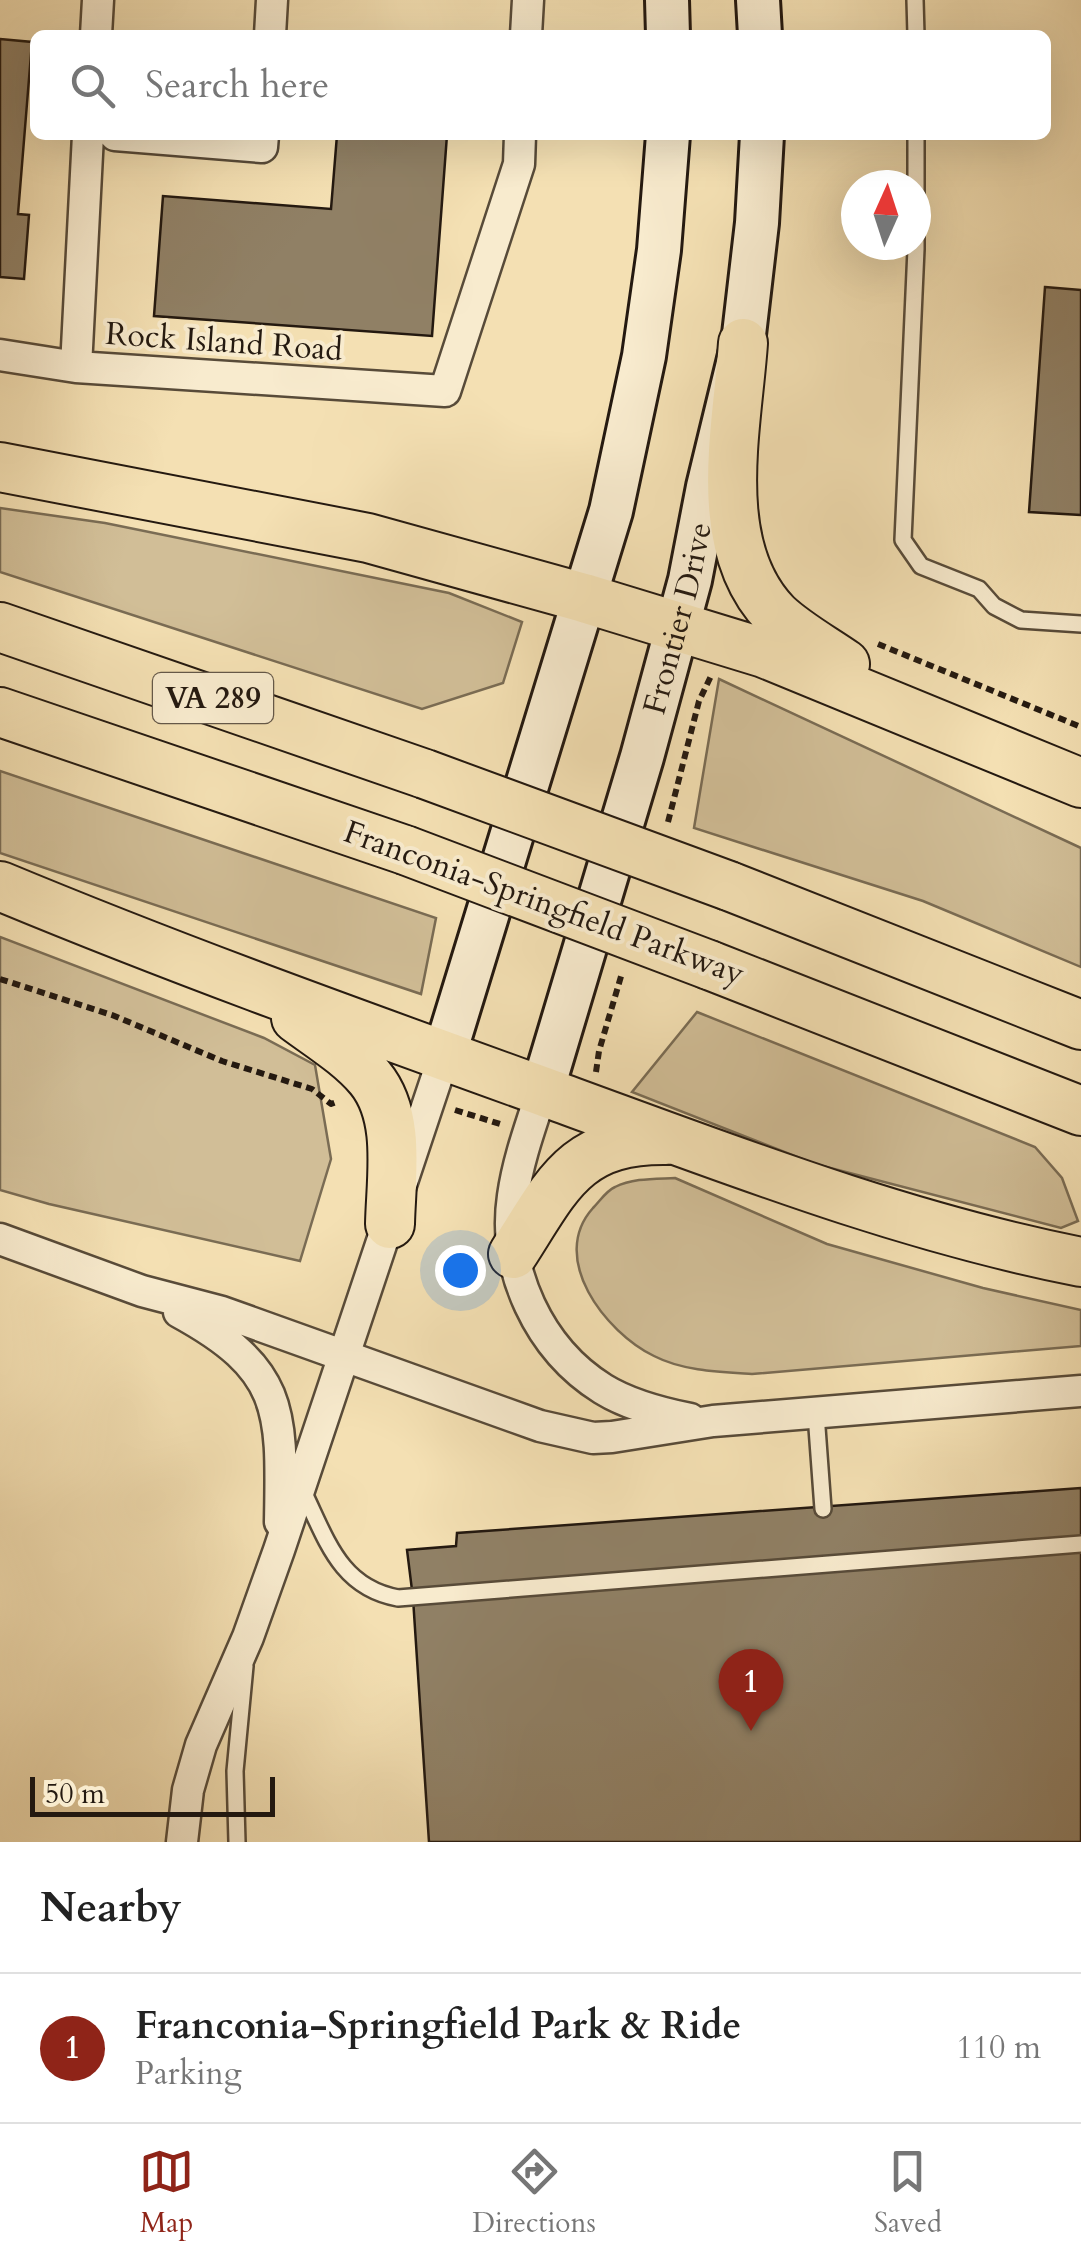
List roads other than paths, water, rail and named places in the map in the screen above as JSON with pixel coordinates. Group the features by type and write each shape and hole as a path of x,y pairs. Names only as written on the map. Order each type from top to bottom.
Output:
{"main road":[{"path":"667,0 668,30"},
{"path":"758,0 760,30"},
{"path":"444,1056 611,511 644,356 659,250 668,140"},
{"name":"Frontier Drive","path":"542,1091 690,580 743,343 762,140"},
{"path":"743,343 732,495 737,538 749,576 767,604 794,630 922,716"},
{"path":"0,467 368,538 584,598 764,653 1081,784"},
{"name":"VA 289","path":"0,626 426,774 729,886 1081,1025"},
{"name":"Franconia-Springfield Parkway","path":"0,712 405,850 709,964 1081,1111"},
{"path":"0,886 444,1056 680,1141 927,1223 1081,1262"},
{"path":"249,982 358,1066 380,1094 390,1126 390,1224"},
{"path":"513,1254 556,1187 595,1152 629,1142 680,1141"}],"street":[{"path":"96,30 98,0"},
{"path":"270,30 272,0"},
{"path":"526,30 528,0"},
{"path":"76,368 88,140"},
{"path":"176,140 262,147 263,140"},
{"name":"Rock Island Road","path":"0,355 76,368 445,390 519,164 520,140"},
{"path":"182,1842 188,1790 200,1746 248,1637 279,1550 444,1056"},
{"path":"542,1091 512,1197 513,1254 536,1318 560,1352 589,1380 642,1407 692,1420 713,1421"},
{"path":"0,1240 142,1291 222,1312 540,1426 576,1435 612,1436 713,1421 1081,1391"},
{"path":"142,1291 228,1340 250,1363 267,1390 280,1436 279,1550"}],"lane":[{"path":"915,0 916,30"},
{"path":"916,140 916,249 903,540 921,566 979,588 994,606 1021,620 1081,624"},
{"path":"816,1414 823,1509"},
{"path":"301,1487 334,1554 354,1580 365,1588 398,1598 1081,1544"},
{"path":"238,1842 234,1770 248,1637"}],"place":[{"name":"Franconia-Springfield Park & Ride","path":"751,1731"}]}
